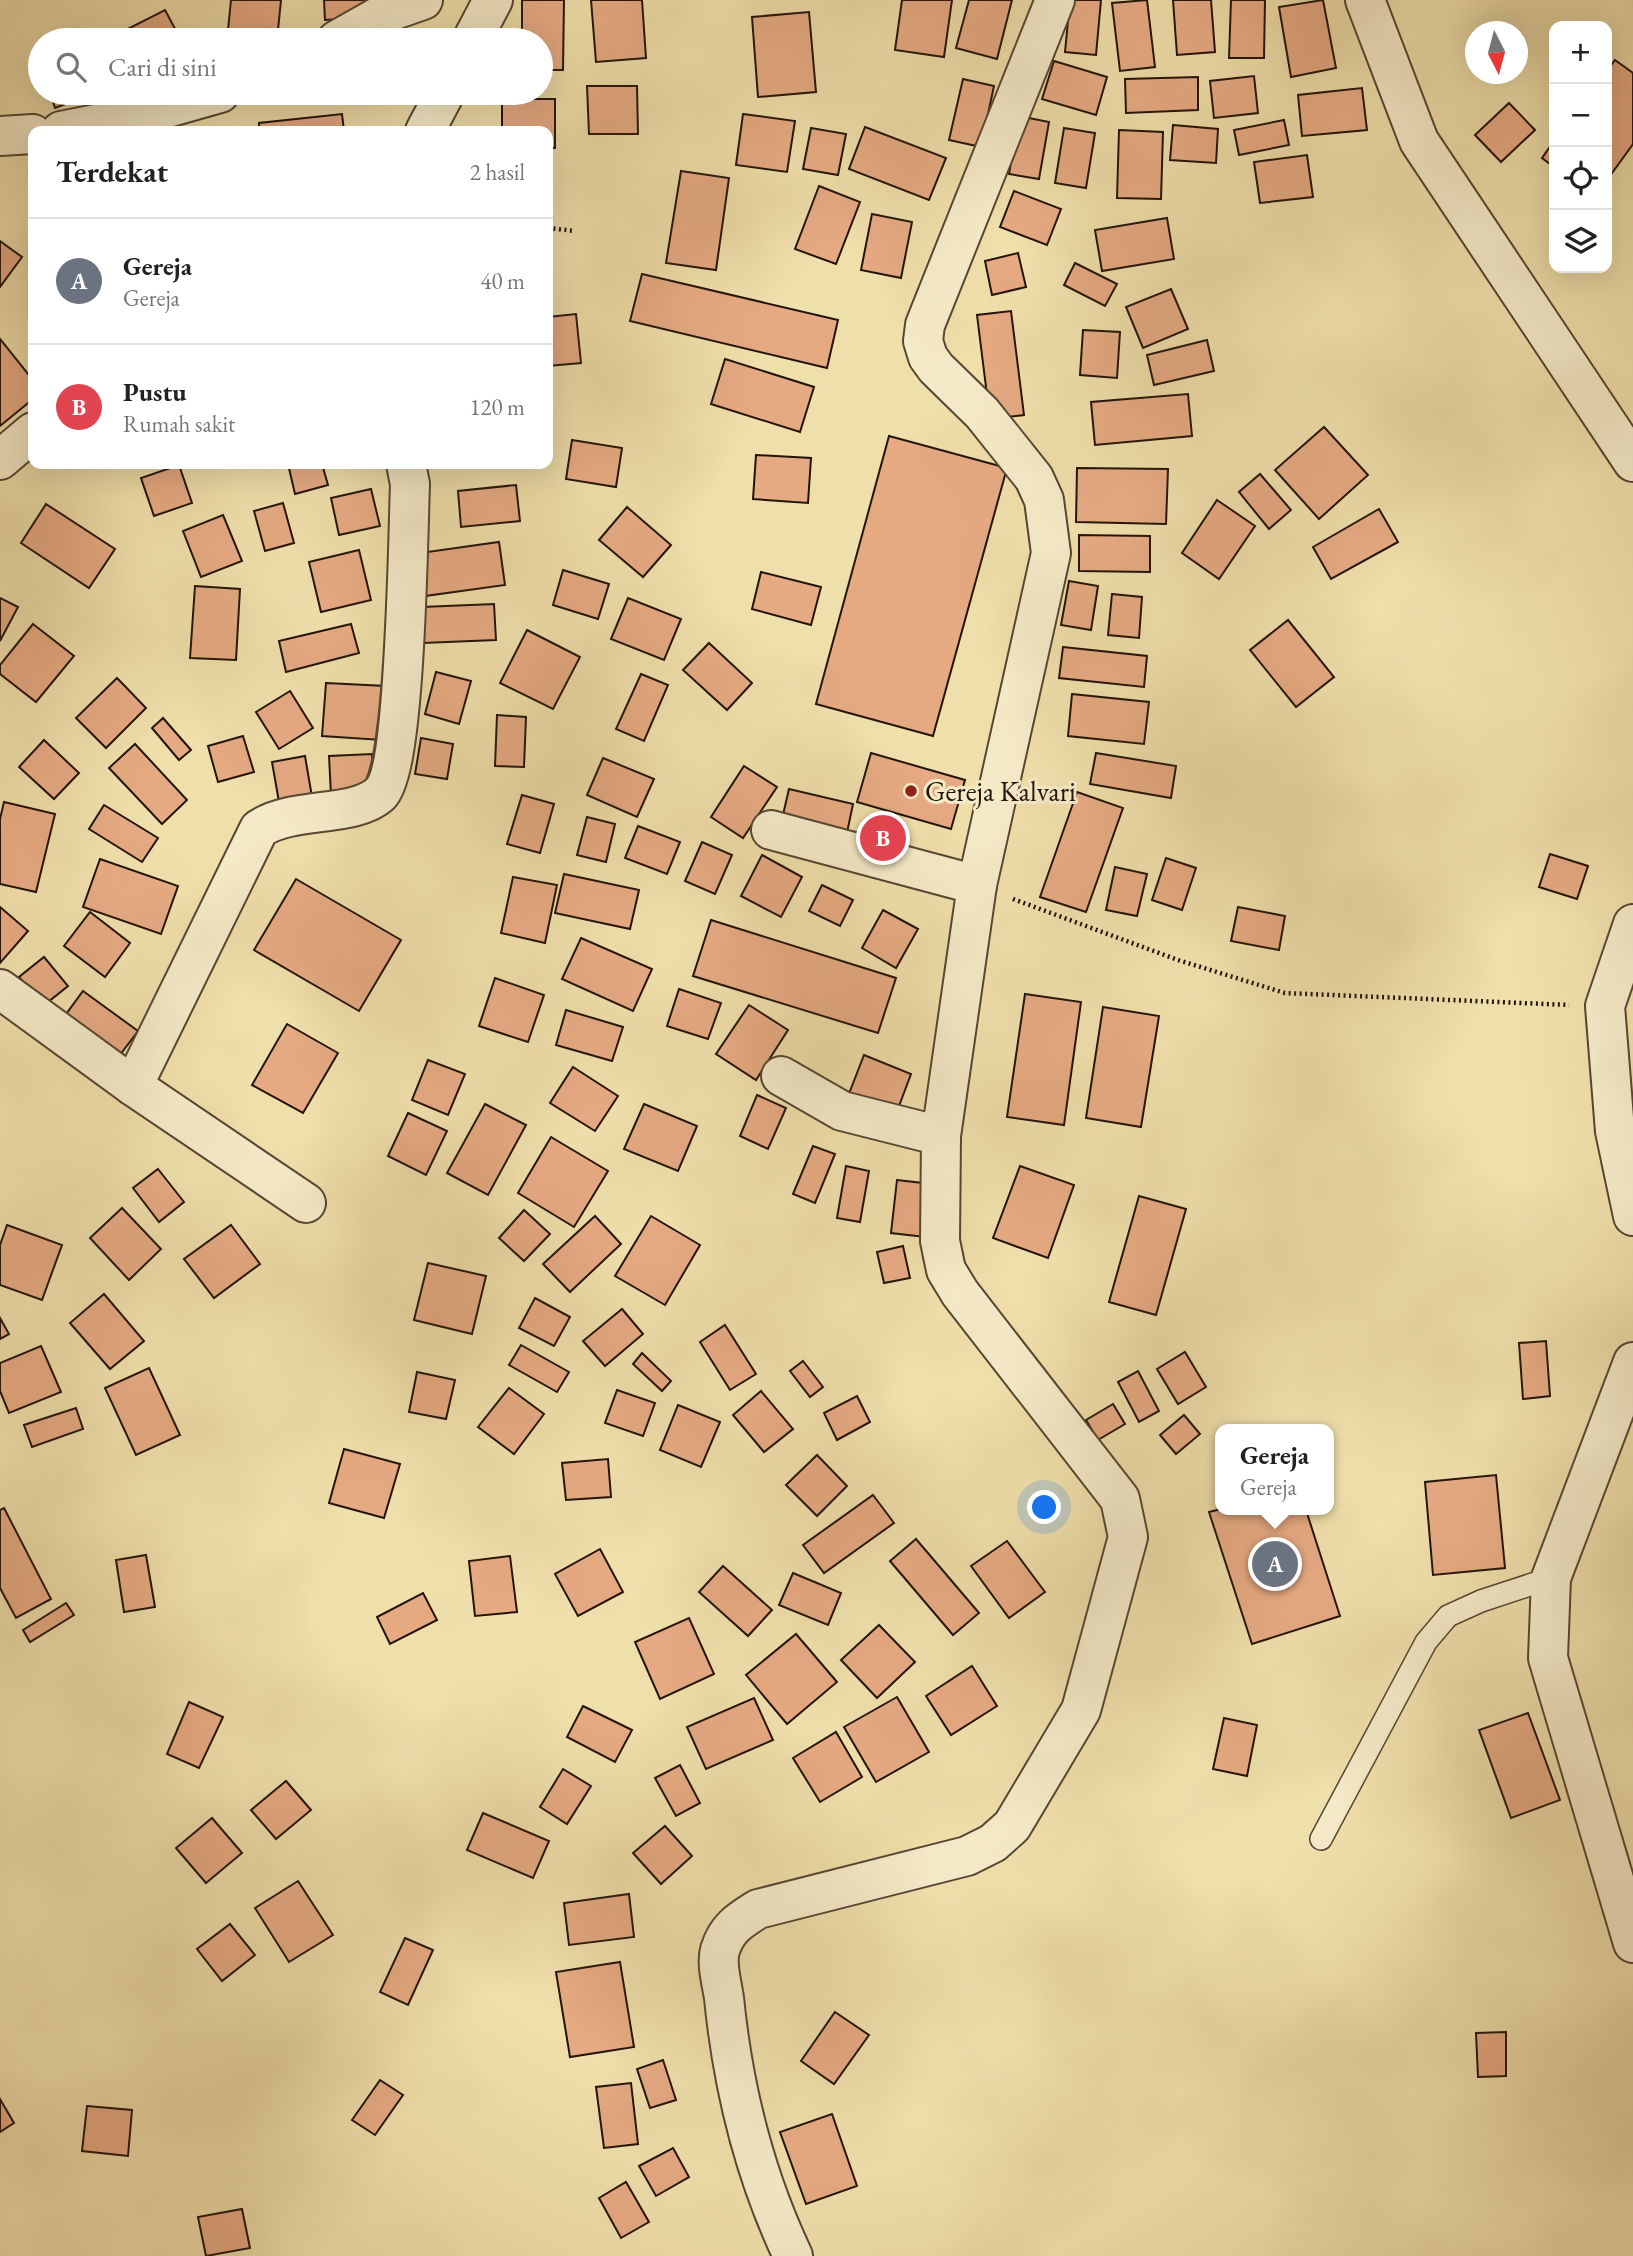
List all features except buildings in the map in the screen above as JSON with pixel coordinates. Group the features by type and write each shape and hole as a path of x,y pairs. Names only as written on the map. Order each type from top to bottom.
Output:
{"street":[{"path":"358,28 383,14 423,0"},
{"path":"478,28 493,0"},
{"path":"793,2256 755,2162 745,2128 726,2018 719,1954 729,1928 758,1909 967,1856 993,1843 1012,1826 1081,1710 1128,1537 1119,1499 960,1293 946,1270 940,1241 941,1136 977,885 1051,553 1044,500 1034,478 982,413 936,368 928,356 924,332 1055,0"},
{"path":"1365,0 1419,141 1633,462"},
{"path":"86,126 178,105"},
{"path":"428,126 439,105"},
{"path":"0,136 28,134"},
{"path":"0,460 28,436"},
{"path":"133,1086 259,829 273,819 366,804 381,793 391,774 402,677 410,484 406,469"},
{"path":"771,830 977,885"},
{"path":"1633,923 1605,1006 1623,1113 1633,1216"},
{"path":"0,989 133,1086 306,1203"},
{"path":"781,1076 842,1111 941,1136"},
{"path":"1633,1362 1552,1578 1548,1658 1633,1943"}],"lane":[{"path":"1321,1839 1426,1642 1448,1616 1481,1601 1552,1578"}],"path":[{"path":"553,229 575,231"},
{"path":"977,885 1178,960 1285,993 1605,1006"}],"place":[{"name":"Gereja Kalvari","path":"911,791"},
{"name":"Pustu","path":"883,838"},
{"name":"Gereja","path":"1275,1564"}]}
